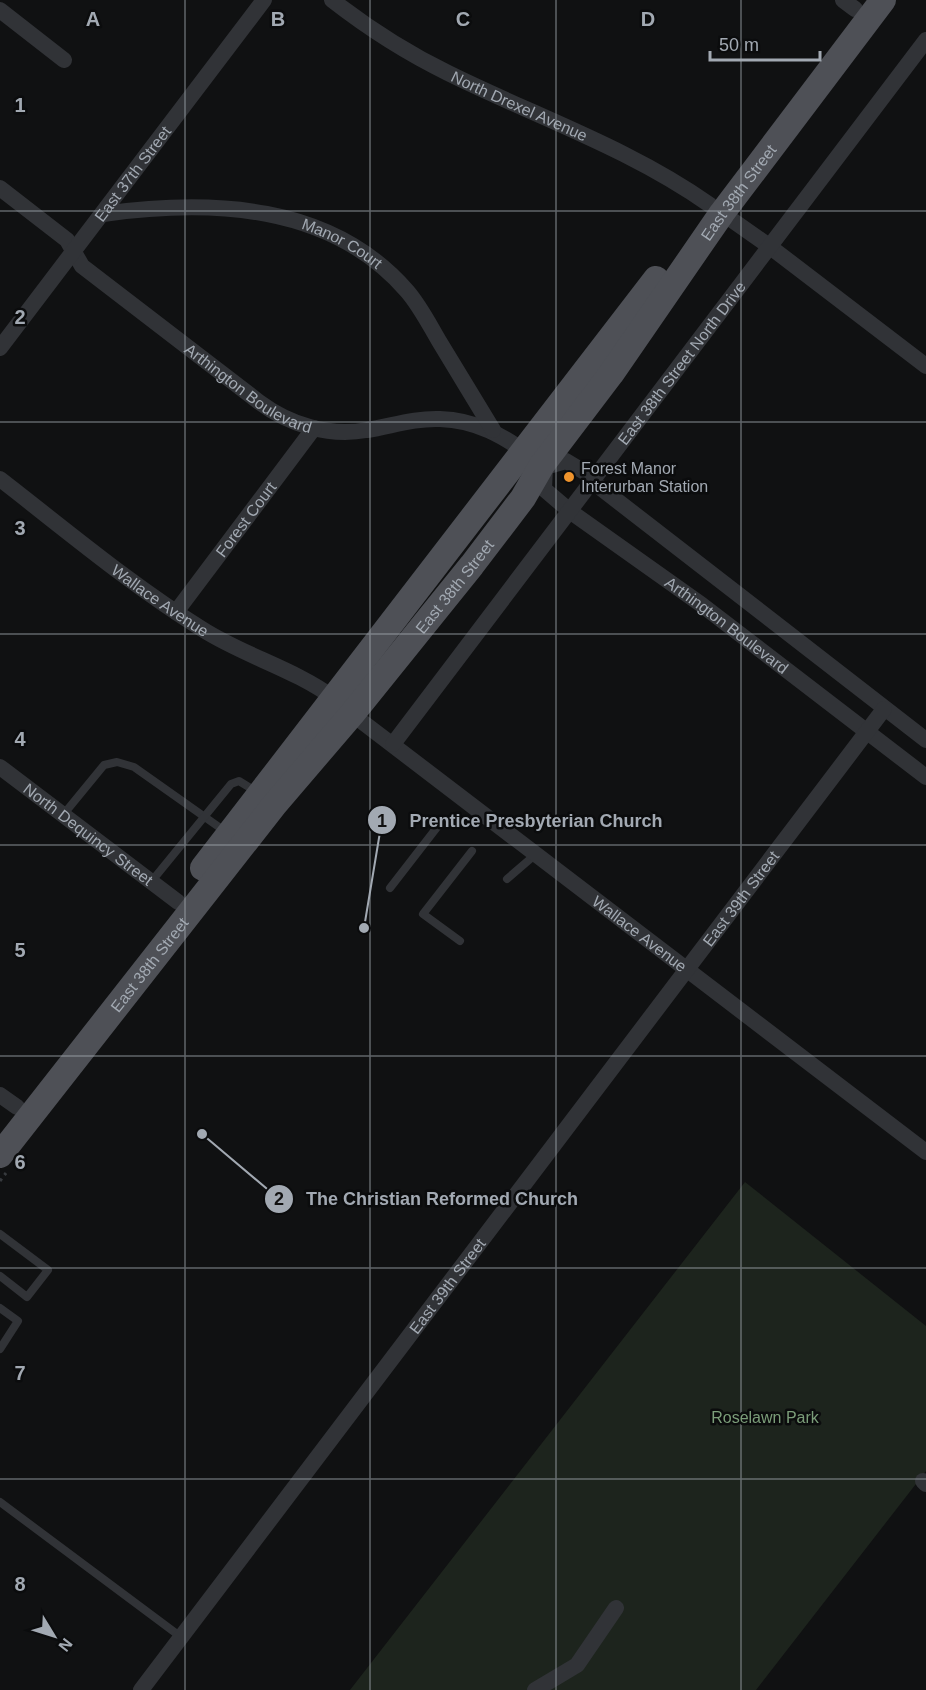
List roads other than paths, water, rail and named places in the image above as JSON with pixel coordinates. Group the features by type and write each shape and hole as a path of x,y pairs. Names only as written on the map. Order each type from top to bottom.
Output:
{"main road":[{"name":"East 38th Street","path":"716,209 883,0"},
{"name":"East 38th Street","path":"0,1155 275,804 344,706 537,461 716,209 853,3"},
{"name":"East 38th Street","path":"0,1128 8,1101 178,902 260,794 344,706"}],"street":[{"name":"East 37th Street","path":"0,348 104,214 264,0"},
{"name":"North Drexel Avenue","path":"332,0 374,30 434,66 620,150 667,176 769,246 926,366"},
{"path":"0,10 64,60"},
{"name":"East 38th Street North Drive","path":"393,744 571,512 926,40"},
{"name":"Arthington Boulevard","path":"0,188 67,240 82,266 259,402 286,419 314,428 356,432 406,421 441,419 465,422 493,430 537,461 566,461 586,473 592,482 926,740"},
{"name":"Manor Court","path":"104,214 164,206 225,207 285,218 331,233 367,256 407,291 493,430"},
{"name":"Forest Court","path":"176,612 314,428"},
{"name":"Arthington Boulevard","path":"537,461 544,489 571,512 702,604 926,777"},
{"name":"Wallace Avenue","path":"0,479 176,612 231,646 299,678 344,706 926,1152"},
{"name":"East 39th Street","path":"141,1690 884,709"},
{"name":"North Dequincy Street","path":"0,767 178,902"},
{"path":"535,1690 577,1665 616,1608"}],"lane":[{"path":"63,815 104,765 117,762 134,767 229,834"},
{"path":"151,882 231,784 239,781 260,794"},
{"path":"390,888 438,826"},
{"path":"460,941 423,914 471,851"},
{"path":"507,879 536,854"},
{"path":"0,1234 48,1270 27,1297 0,1276"},
{"path":"0,1308 18,1321 0,1349"},
{"path":"0,1502 181,1637"}],"place":[{"name":"Forest Manor Interurban Station","path":"569,477"},
{"name":"Prentice Presbyterian Church","path":"364,928"},
{"name":"The Christian Reformed Church","path":"202,1134"}],"park label":[{"name":"Roselawn Park","path":"765,1417"}]}
